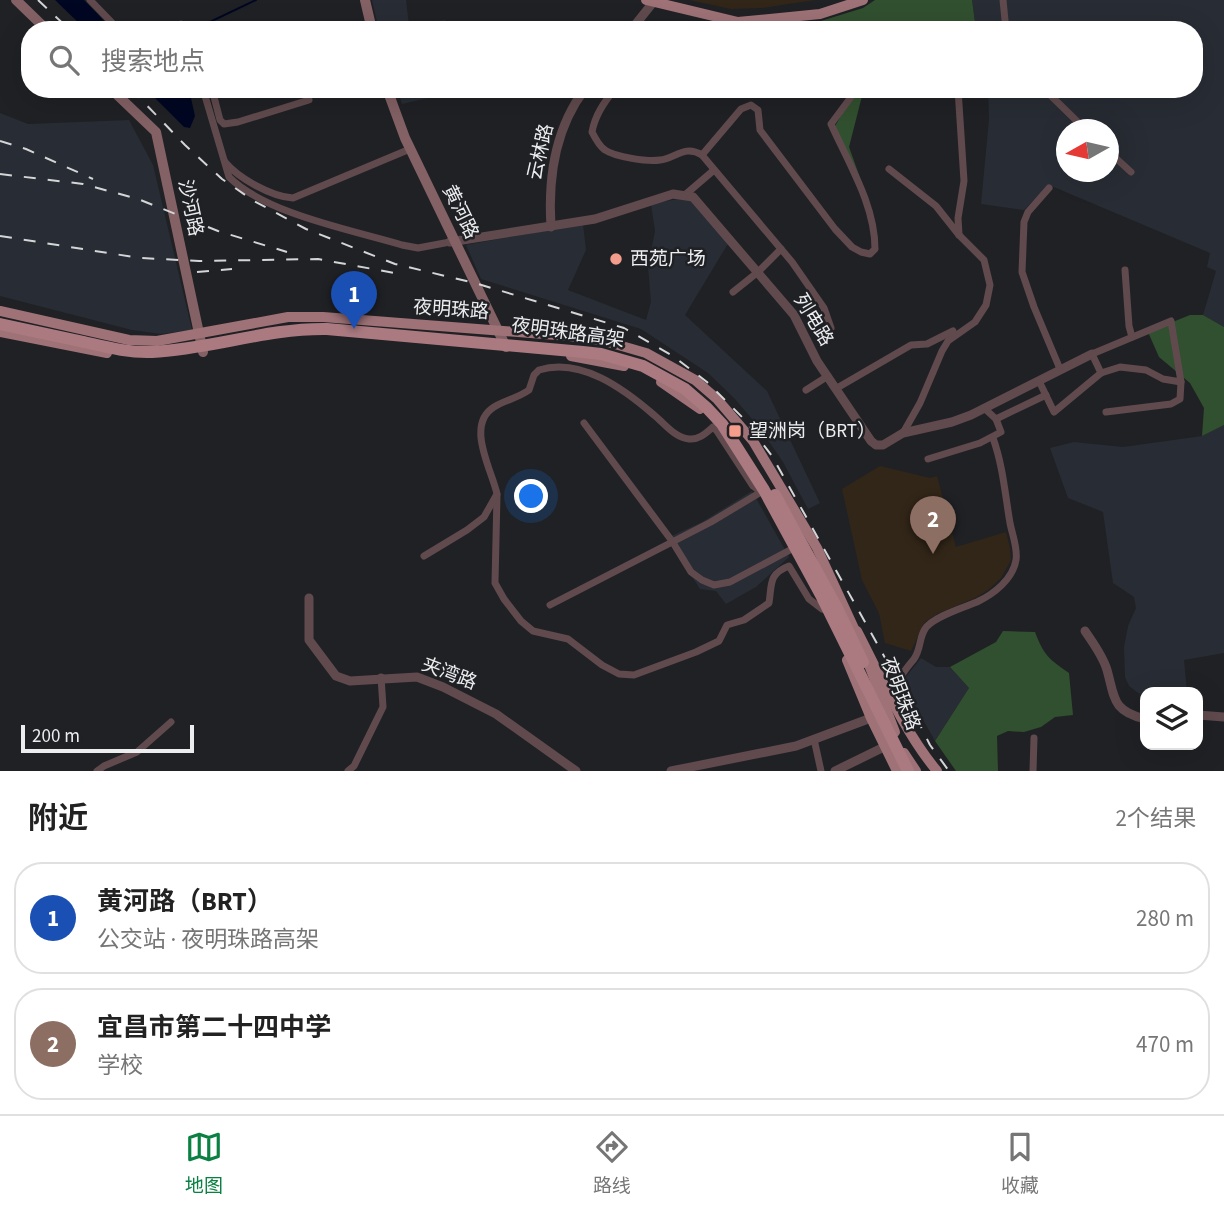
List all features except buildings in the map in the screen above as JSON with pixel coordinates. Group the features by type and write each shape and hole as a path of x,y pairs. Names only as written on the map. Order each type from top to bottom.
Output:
{"highway":[{"name":"夜明珠路高架","path":"0,314 125,343 159,345 288,322 318,322 580,345 628,354 674,375 713,405 738,435 784,510 838,610 885,710"},
{"name":"夜明珠路高架","path":"0,324 125,351 176,350 298,328 583,352 643,366 685,389 707,408 740,449 822,597 908,771"}],"main road":[{"path":"16,0 38,21"},
{"path":"363,0 367,21"},
{"path":"653,1 738,18 815,10 850,0"},
{"path":"748,21 820,14 863,0"},
{"path":"653,1 734,21"},
{"name":"沙河路","path":"120,98 156,132 203,352"},
{"name":"黄河路","path":"389,98 408,150 503,347"},
{"name":"夜明珠路","path":"0,314 129,340 157,341 199,335 288,317 323,317 569,335 626,346 672,366 695,380 717,399 753,441 817,548 868,660 885,710 907,757 918,771"},
{"name":"夜明珠路","path":"0,331 121,356 161,357 285,336 317,334 503,347 622,365 641,371 667,385 713,420 736,451 761,492 822,609 897,771"},
{"path":"784,510 834,586 919,749 937,771"}],"street":[{"path":"90,0 110,21"},
{"path":"1003,0 1005,21"},
{"path":"638,21 653,1"},
{"path":"206,98 229,177 235,183 270,204 295,213 418,248 595,219 666,196 687,194 714,170"},
{"path":"214,98 220,120 224,124 238,122 308,98"},
{"name":"云林路","path":"551,227 550,183 567,118 579,98"},
{"path":"608,98 598,112 592,132 605,150 648,160 668,159 676,153 690,151 702,155 781,249 824,308 831,328"},
{"path":"702,155 741,108 751,105 758,110 760,130 835,229 852,247 870,254 875,250 873,225 855,173 831,124 850,98"},
{"path":"959,98 964,181 958,218 960,235"},
{"path":"1053,98 1075,119"},
{"path":"224,160 230,168 267,191 280,197 293,198 408,150"},
{"path":"1119,161 1131,172"},
{"path":"889,169 936,206 984,260 990,285 986,305 975,322 948,341 912,421 903,433"},
{"path":"1049,188 1028,212 1024,222 1022,272 1060,369"},
{"name":"列电路","path":"687,194 698,200 794,315 817,361 870,441 876,445 883,445 903,433 952,422 1093,354"},
{"path":"733,292 781,249"},
{"path":"1125,270 1132,337"},
{"path":"1101,373 1093,354 1171,321 1182,393 1176,402 1106,412"},
{"path":"837,388 911,345 937,340 953,331"},
{"path":"550,605 711,522 761,492 753,486 713,427 696,439 674,434 620,388 596,376 561,366 539,370 534,375 529,390 491,408 481,427 481,449 492,473 497,494 495,583 521,621 533,631 568,639 602,665 619,674 634,675 719,640 727,625 744,620 769,603 769,585 784,566 789,566 809,599 822,609"},
{"path":"1039,381 1054,412 1101,373 1120,367 1181,382"},
{"path":"806,390 828,376"},
{"path":"996,419 1046,395"},
{"path":"928,458 993,438 1002,432 996,419 984,408"},
{"path":"584,423 672,541 691,572 702,580 714,585 730,582 790,550"},
{"path":"896,734 895,693 898,681 921,646 925,628 996,591 1013,568 1016,559 1003,471 993,438"},
{"path":"424,556 484,517 497,494"},
{"name":"夹湾路","path":"309,598 309,640 336,676 350,681 381,677 417,677 464,696 496,714 576,771"},
{"path":"1085,631 1102,660 1117,705 1126,713 1140,717"},
{"path":"348,771 354,766 383,707 381,677"},
{"path":"1203,715 1224,717"},
{"path":"671,771 796,746 871,718"},
{"path":"97,771 104,765 137,752 171,722"},
{"path":"1033,771 1034,738"},
{"path":"814,739 821,771"},
{"path":"835,771 884,747"}],"shaded area":[{"path":"372,0 406,0 409,21 377,21"},
{"path":"689,0 815,0 762,8 731,9"},
{"path":"972,0 1224,0 1224,327 1203,315 1216,271 1207,267 1210,253 1049,185 1024,210 981,204 989,119 988,98 1203,98 1203,21 975,21"},
{"path":"400,98 428,98 402,104"},
{"path":"0,113 28,124 129,120 153,165 192,330 161,334 132,330 0,296"},
{"path":"683,198 692,200 729,242 685,315 767,391 820,503 808,509 783,462 759,427 708,373 641,329 481,279 466,245 583,224 586,250 568,290 646,320 651,302 648,267 655,231 651,204"},
{"path":"1224,425 1224,653 1184,660 1187,687 1140,687 1140,694 1129,686 1125,677 1124,647 1128,626 1136,608 1134,597 1113,583 1103,512 1068,498 1050,448 1074,442 1123,447 1202,436"},
{"path":"880,466 930,478 937,476 956,547 1006,532 1010,548 1011,560 1001,578 975,598 925,622 911,651 885,643 879,613 862,580 842,489"},
{"path":"752,491 789,557 756,587 726,604 716,591 700,589 667,538 702,522"},
{"path":"921,658 936,667 950,667 969,688 935,741 902,682"}],"green space":[{"path":"875,0 972,0 975,21 821,21 863,8"},
{"path":"861,98 849,147 863,186 857,187 832,132 850,99"},
{"path":"1190,315 1203,315 1224,327 1224,425 1202,436 1204,408 1190,383 1159,357 1148,332"},
{"path":"1003,631 1035,632 1048,656 1069,673 1073,715 1055,717 1041,727 1024,732 1008,731 997,736 998,771 956,771 935,741 969,688 950,667 996,642"}],"water":[{"path":"55,0 84,0 104,21 77,21"},
{"path":"155,98 191,98 195,116 190,128 184,127"}],"waterway":[{"path":"212,21 256,0"}],"railway":[{"path":"38,0 60,21"},
{"path":"140,98 222,179 254,201 306,229 395,264 475,283 624,328 673,356 707,382 744,419 772,456 898,681 930,745 949,771"},
{"path":"0,141 26,149 93,179"},
{"path":"0,174 83,184 138,199 218,231 287,252"},
{"path":"0,236 140,258 199,261 318,259 400,274"},
{"path":"197,272 232,269"}],"place":[{"name":"西苑广场","path":"616,259"},
{"name":"黄河路（BRT）","path":"354,329"},
{"name":"望洲岗（BRT）","path":"735,431"},
{"name":"宜昌市第二十四中学","path":"933,554"}]}
